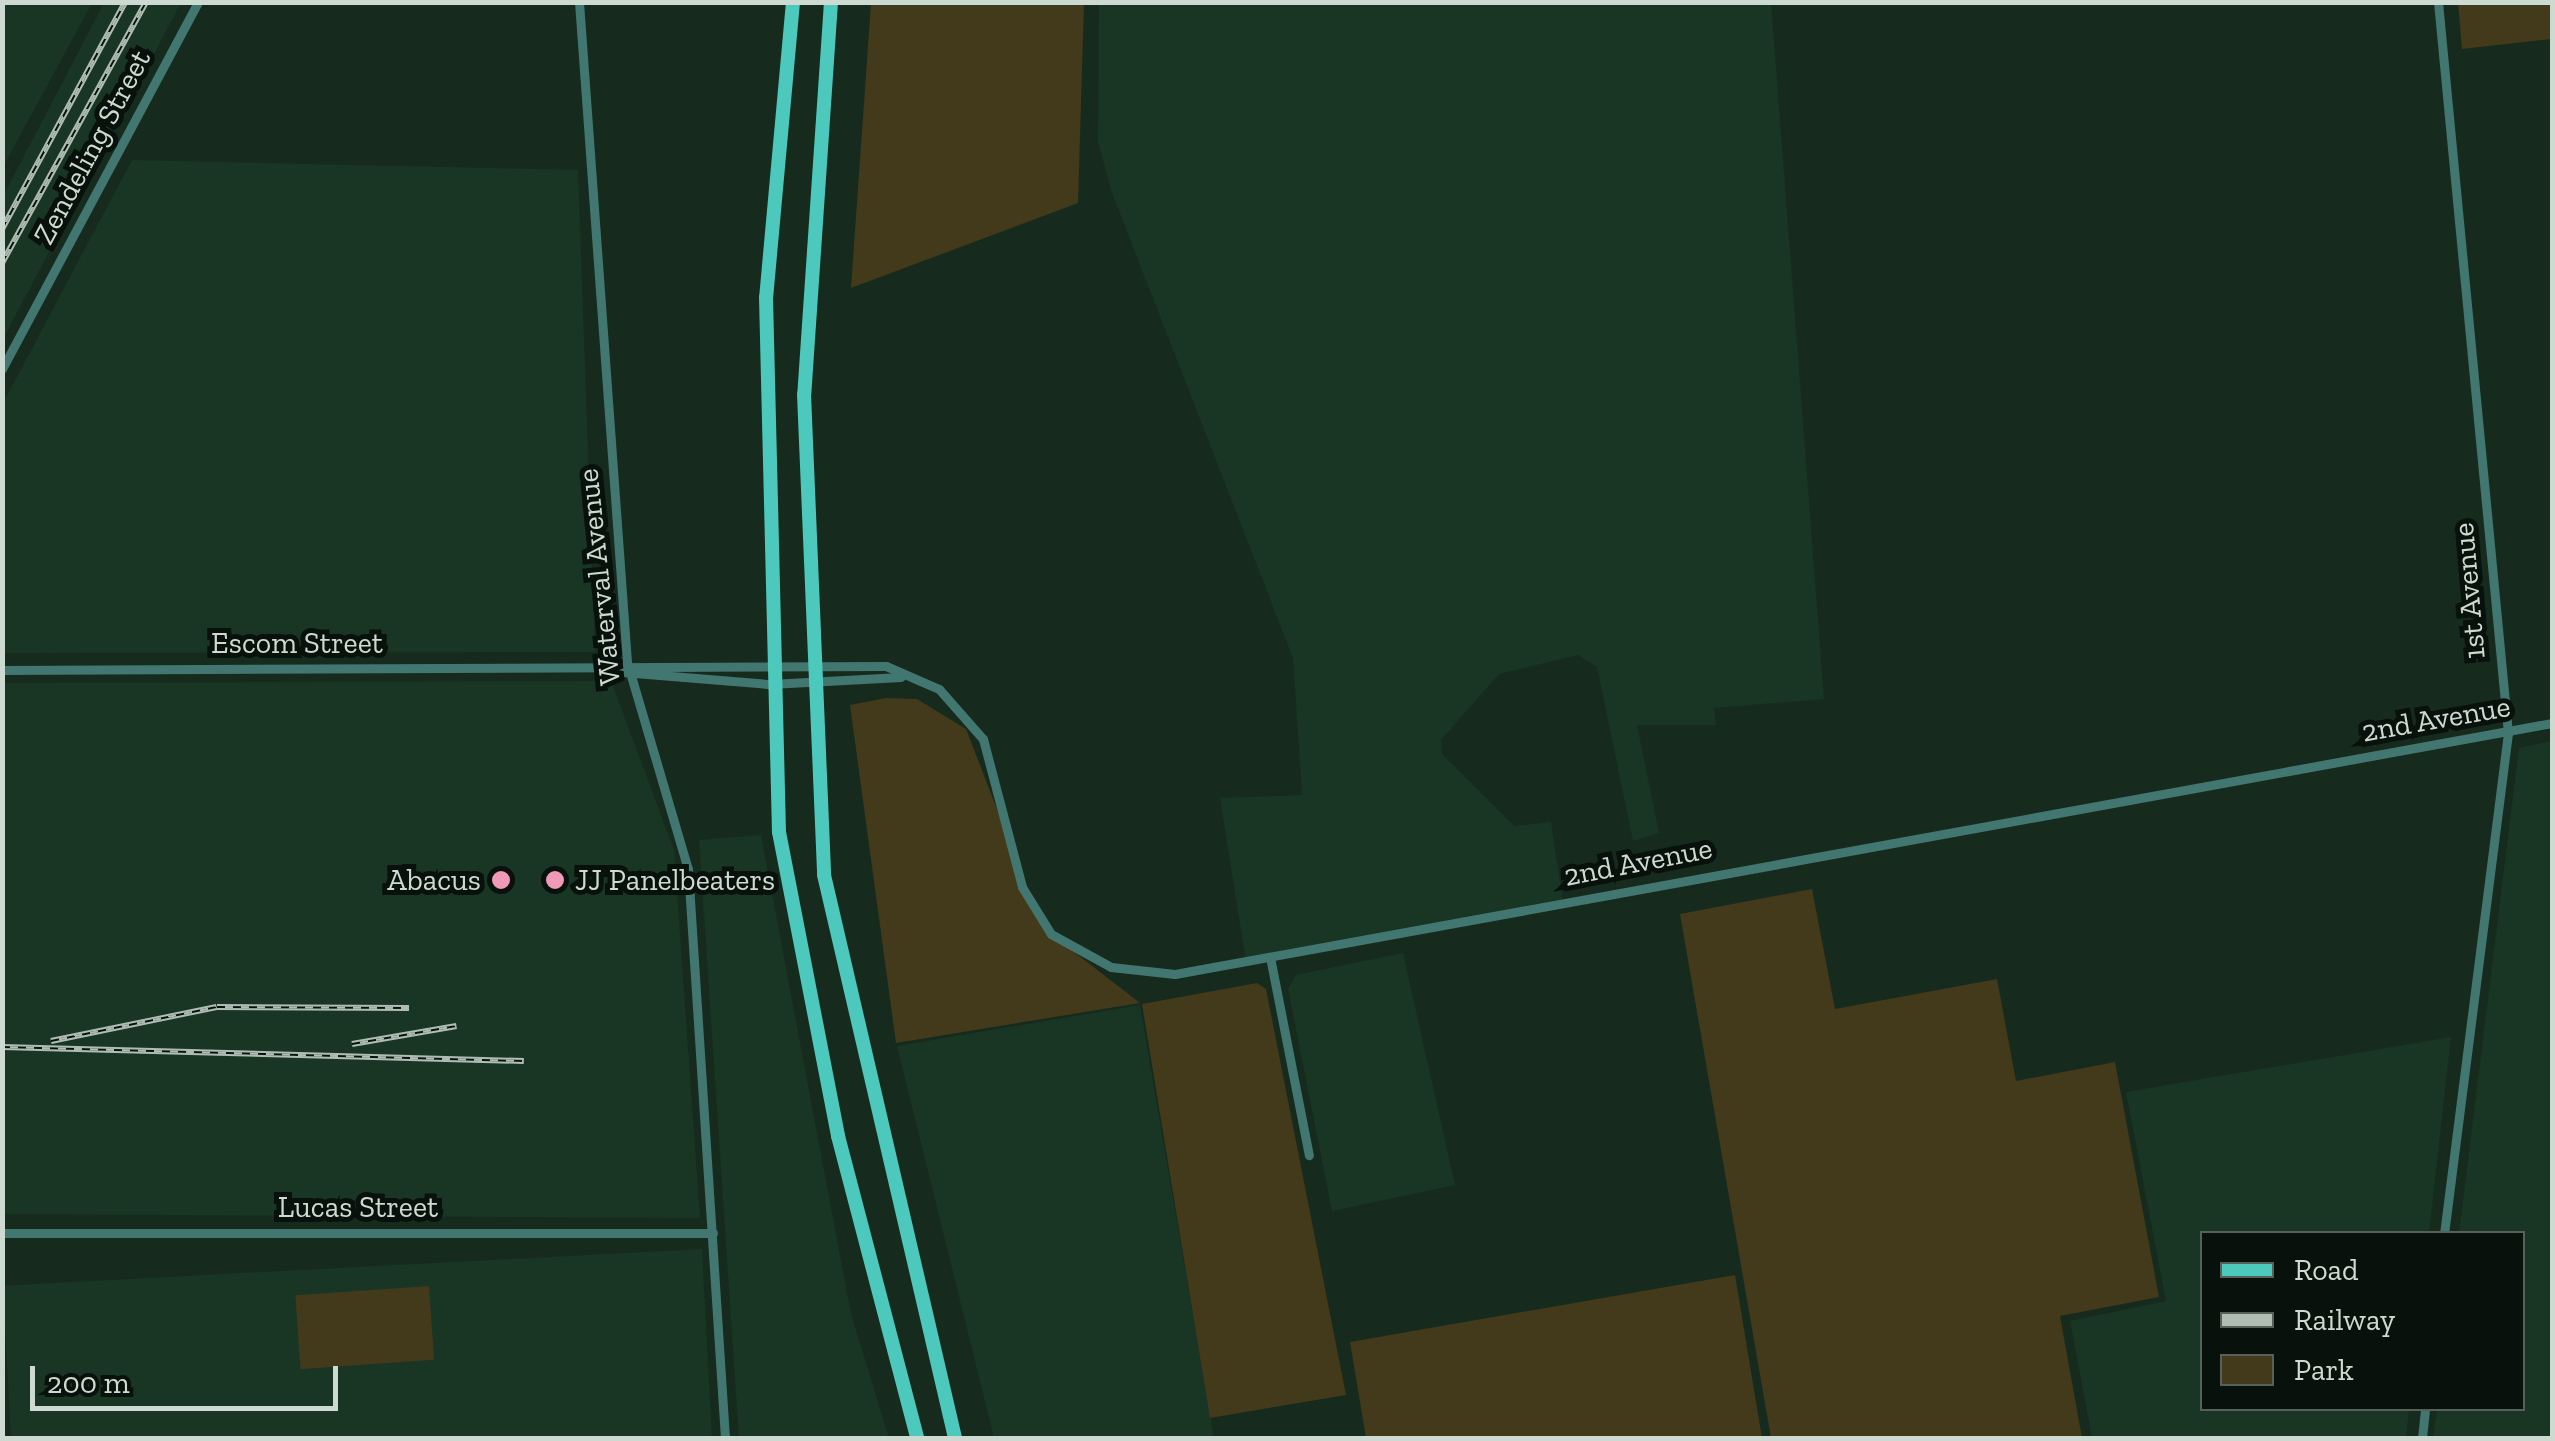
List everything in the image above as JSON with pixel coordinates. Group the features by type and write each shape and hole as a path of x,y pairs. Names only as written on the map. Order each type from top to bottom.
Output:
{"main road":[{"path":"793,2 766,297 768,662 789,918 917,1438"},
{"path":"831,2 806,308 808,662 824,875 904,1250 956,1438"}],"street":[{"name":"Zendeling Street","path":"2,369 198,2"},
{"name":"Waterval Avenue","path":"579,2 627,662 688,868 724,1438"},
{"name":"1st Avenue","path":"2438,2 2508,733 2444,1231"},
{"name":"Escom Street","path":"591,669 627,662 808,662"},
{"name":"2nd Avenue","path":"808,662 886,666 902,677 939,689 983,739 1022,887 1072,950 1111,968 1175,974 2552,723"},
{"name":"Escom Street","path":"2,670 591,669 630,676 770,684 811,682"},
{"name":"2nd Avenue","path":"811,682 902,677"},
{"path":"1270,957 1309,1155"},
{"name":"Lucas Street","path":"2,1233 713,1234"},
{"path":"2422,1438 2425,1411"}],"shaded area":[{"path":"2,3 92,3 3,167"},
{"path":"104,3 181,3 3,339 3,196"},
{"path":"1099,3 1771,3 1824,699 1714,708 1716,725 1637,725 1659,833 1633,841 1597,667 1578,655 1499,674 1441,740 1442,754 1514,826 1551,822 1563,903 1246,962 1220,798 1302,795 1293,658 1112,193 1098,142"},
{"path":"132,160 578,170 595,652 3,653 3,403"},
{"path":"611,681 674,850 700,1218 3,1214 3,683"},
{"path":"2552,741 2552,1438 2433,1438 2437,1411 2525,1411 2525,1231 2459,1231 2519,748"},
{"path":"761,835 851,1314 889,1438 739,1438 699,840"},
{"path":"1403,953 1455,1185 1332,1211 1288,989 1296,975"},
{"path":"1140,1005 1214,1438 994,1438 897,1046"},
{"path":"2451,1037 2429,1231 2200,1231 2200,1411 2409,1411 2406,1438 2092,1438 2070,1321 2166,1301 2126,1092"},
{"path":"702,1249 712,1438 11,1438 3,1286"}],"green space":[{"path":"871,3 1084,3 1078,203 851,288"},
{"path":"2458,3 2552,3 2552,39 2462,49"},
{"path":"886,698 917,699 966,729 1043,928 1140,1003 896,1043 850,705"},
{"path":"1812,889 1835,1009 1997,979 2016,1081 2115,1062 2159,1297 2060,1316 2082,1438 1771,1438 1680,914"},
{"path":"1257,983 1266,989 1346,1395 1210,1418 1142,1004"},
{"path":"1735,1275 1762,1438 1366,1438 1350,1342"},
{"path":"429,1286 434,1360 300,1369 295,1295"}],"railway":[{"path":"2,229 125,2"},
{"path":"2,263 146,2"},
{"path":"51,1041 217,1007 409,1008"},
{"path":"352,1044 456,1026"},
{"path":"2,1047 524,1061"}],"place":[{"name":"Abacus","path":"501,880"},
{"name":"JJ Panelbeaters","path":"555,880"}]}
